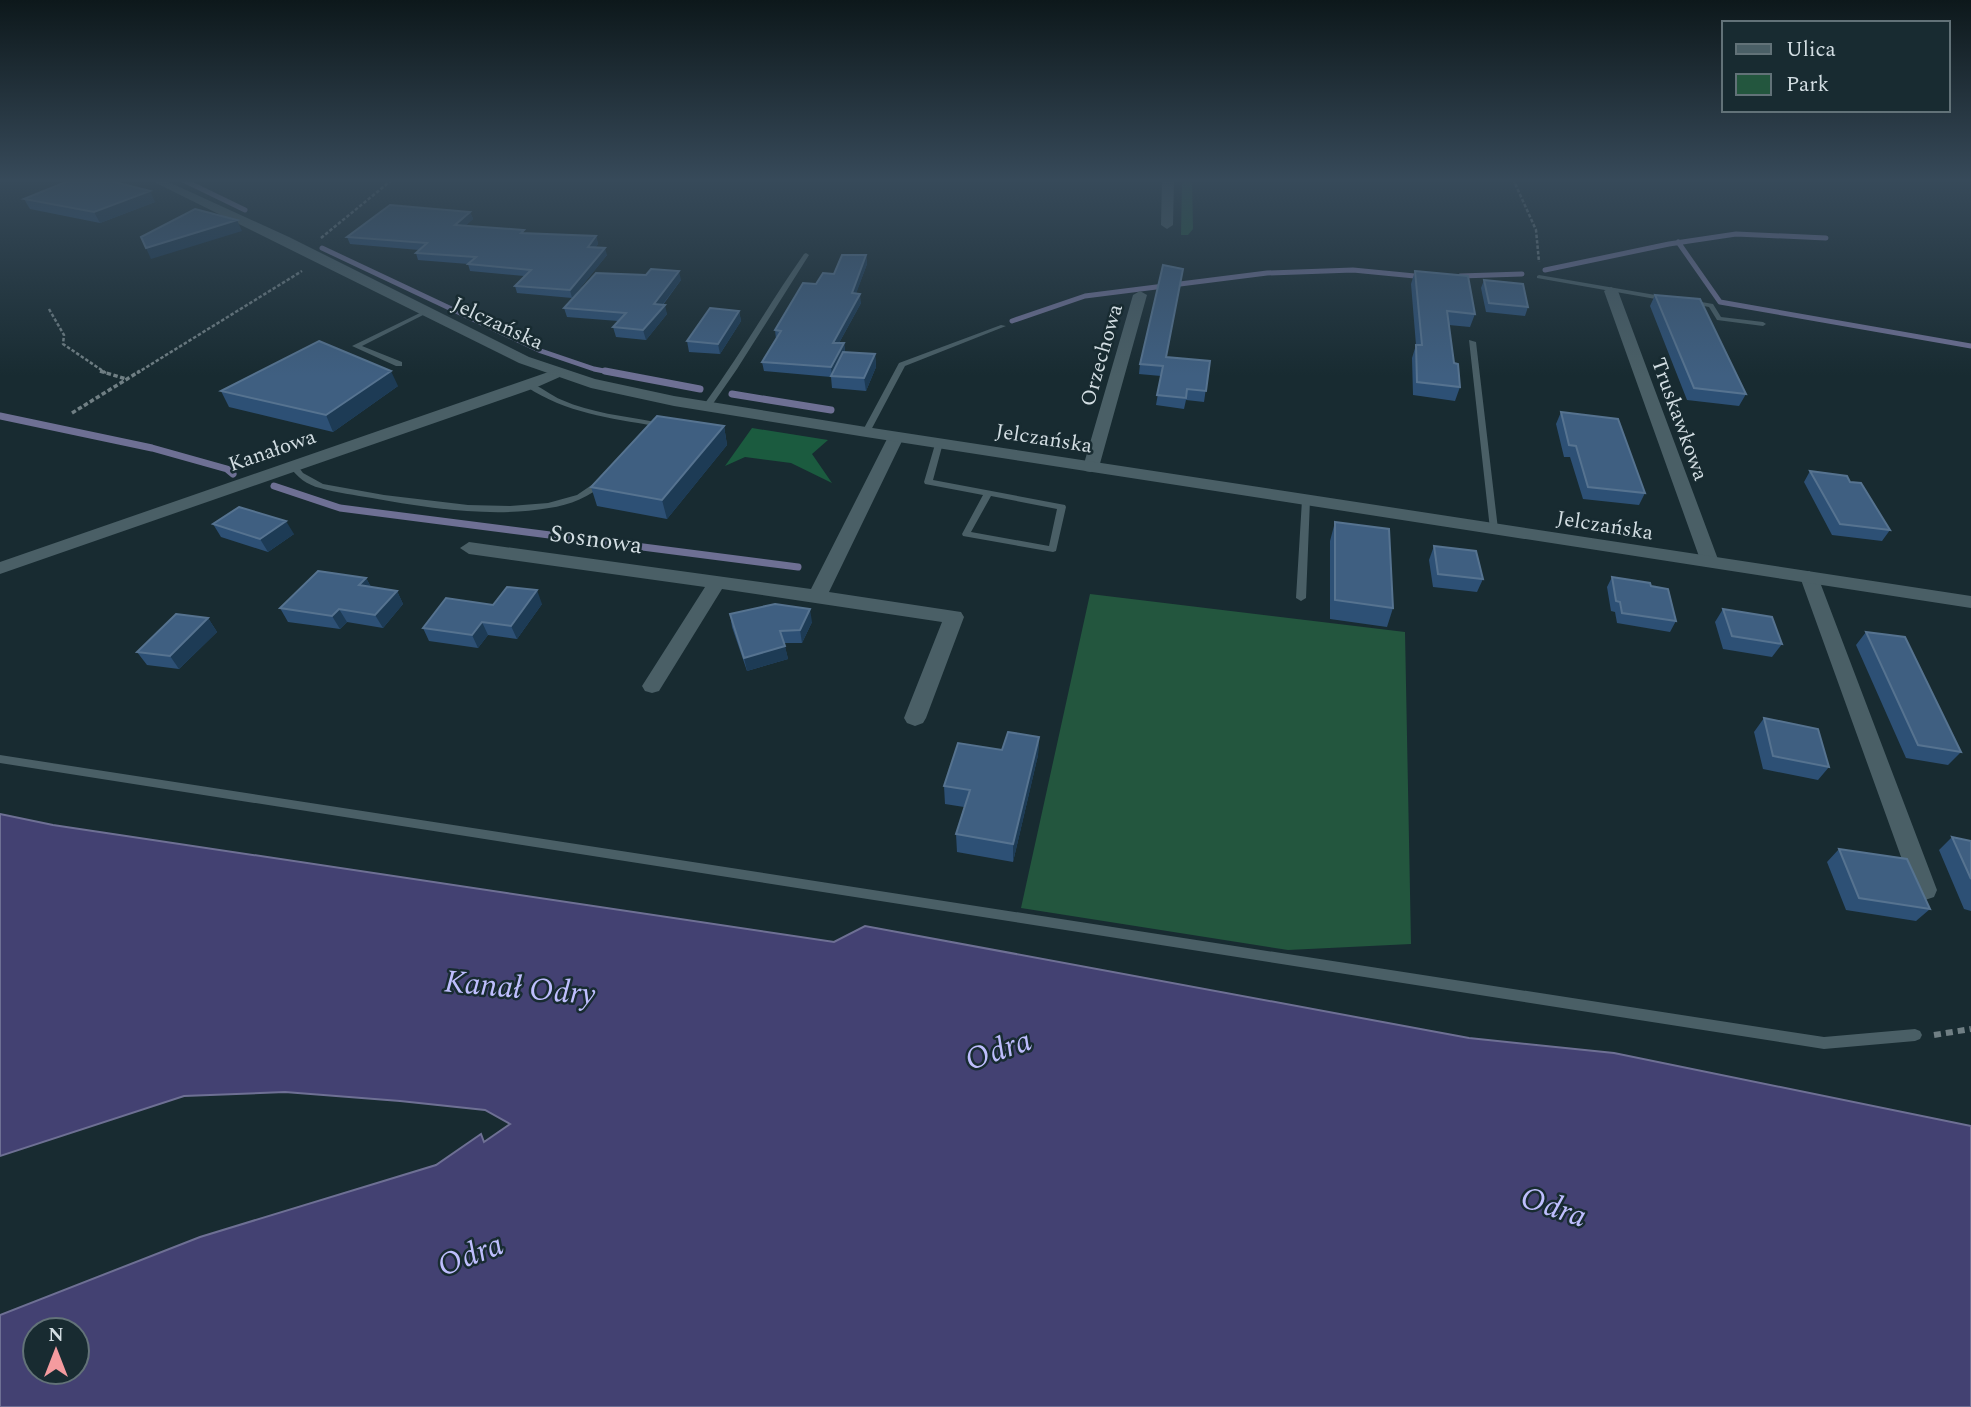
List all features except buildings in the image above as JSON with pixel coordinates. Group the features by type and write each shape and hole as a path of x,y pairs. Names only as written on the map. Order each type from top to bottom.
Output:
{"street":[{"name":"Jelczańska","path":"291,245 524,360 590,383 707,406 866,432 1971,602"},
{"name":"Truskawkowa","path":"1612,291 1710,562"},
{"name":"Orzechowa","path":"1091,467 1140,295"},
{"name":"Kanałowa","path":"0,568 530,385 557,373"},
{"path":"817,596 896,436"},
{"name":"Sosnowa","path":"469,548 954,617 915,718"},
{"path":"1809,577 1925,890"},
{"path":"652,686 717,582"}],"lane":[{"path":"707,406 730,375 775,300 806,255"},
{"path":"1539,277 1674,300"},
{"path":"1686,301 1711,305 1719,319 1763,324"},
{"path":"399,364 356,346 426,312"},
{"path":"866,432 902,365 1003,326"},
{"path":"1472,342 1494,529"},
{"path":"530,385 545,397 566,405 658,421 647,433"},
{"path":"939,443 928,482 988,493 1062,507 1054,549 966,534 988,493"},
{"path":"294,467 300,475 320,486 476,509 541,508 593,493 606,477"},
{"path":"1301,598 1306,500"},
{"path":"0,760 1824,1043 1915,1035"}],"path":[{"path":"302,250 310,245"},
{"path":"1539,277 1540,245"},
{"path":"72,413 321,260"},
{"path":"48,309 64,335 63,344 100,371 127,379"},
{"path":"1915,1035 1945,1035 1971,1029"}],"green space":[{"path":"752,428 828,440 812,454 832,483 791,463 745,457 725,466"},
{"path":"1090,594 1405,632 1411,944 1288,950 1021,908"}],"water":[{"path":"0,814 53,825 834,942 865,926 1469,1038 1614,1053 1971,1126 1971,1407 0,1407 0,1315 200,1237 436,1165 481,1134 484,1142 510,1124 485,1110 400,1101 285,1092 184,1096 0,1156"}],"waterway":[{"path":"1545,270 1666,245"},
{"path":"1680,245 1720,302 1971,346"},
{"path":"322,248 541,351 614,373"},
{"path":"1012,321 1085,296 1267,273 1353,270 1425,277"},
{"path":"1460,276 1522,274"},
{"path":"605,371 700,389"},
{"path":"732,394 831,410"},
{"path":"0,416 152,448 227,469 233,474"},
{"path":"274,486 340,508 798,567"}],"water label":[{"name":"Kanał Odry","path":"520,987"},
{"name":"Odra","path":"998,1049"},
{"name":"Odra","path":"1554,1206"},
{"name":"Odra","path":"470,1254"}]}
